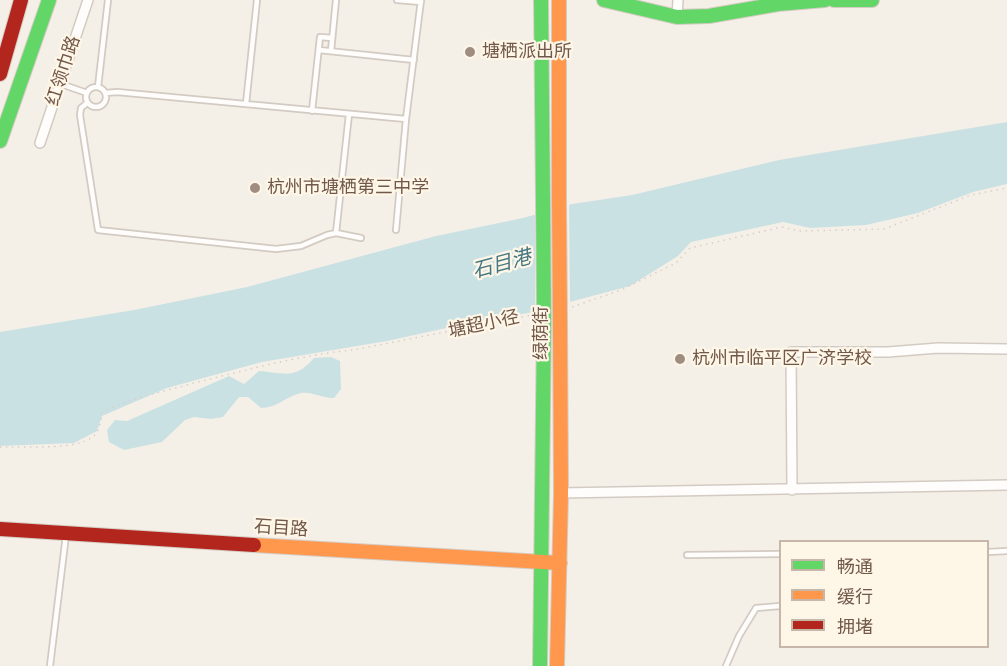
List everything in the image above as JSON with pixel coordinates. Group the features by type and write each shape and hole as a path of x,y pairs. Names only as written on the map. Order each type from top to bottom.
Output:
{"main road":[{"path":"0,74 21,0"},
{"path":"0,141 27,56 49,0"},
{"name":"绿荫街","path":"540,666 544,324 541,0"},
{"name":"绿荫街","path":"556,666 560,563 562,313 559,199 559,0"},
{"path":"604,0 677,17 709,16 778,4 825,0"},
{"path":"834,0 872,0"},
{"name":"石目路","path":"0,530 437,558 560,563"}],"street":[{"name":"红领巾路","path":"40,143 88,0"},
{"path":"677,17 678,0"},
{"path":"792,490 791,352 888,352 938,348 1007,349"},
{"path":"561,494 1007,485"}],"lane":[{"path":"98,87 108,0"},
{"path":"246,104 256,0"},
{"path":"331,51 336,0"},
{"path":"396,230 406,119 421,1 397,0"},
{"path":"312,111 320,37 332,38"},
{"path":"319,50 414,60"},
{"path":"60,84 87,93"},
{"path":"87,103 87,93 92,87 98,87 106,93 117,92 406,119"},
{"path":"87,103 93,107 99,107 105,103 106,93"},
{"path":"87,103 81,108 80,114 98,230 276,249 301,246 336,233 361,238"},
{"path":"336,233 349,114"},
{"path":"50,666 66,533"},
{"path":"989,552 1007,551"},
{"path":"687,555 779,554"},
{"path":"726,666 739,636 756,608 779,606"}],"path":[{"path":"562,313 621,290 676,263 690,248 782,227 799,231 884,230 971,195 1007,188"},
{"name":"塘超小径","path":"0,447 85,443 97,433 102,413 134,398 272,363 329,352 353,350 531,315"}],"water":[{"name":"石目港","path":"1007,122 1007,184 973,192 918,213 866,225 810,228 783,222 691,242 678,256 630,286 528,313 483,320 387,341 262,362 167,388 102,416 97,431 74,443 0,446 0,332 134,310 247,287 436,236 523,218 572,204 632,195 779,160"},
{"path":"331,357 340,361 341,389 334,398 301,393 272,406 261,408 248,397 239,397 223,417 211,419 194,417 185,420 162,442 124,450 109,442 107,430 115,420 127,421 229,376 244,384 259,371 289,374 301,370 314,358"}],"pier":[{"path":"569,201 570,305 535,314 535,211"}],"traffic: fast":[{"path":"0,141 49,0"},
{"path":"541,0 543,201"},
{"path":"604,0 677,17 709,16 778,4 825,0"},
{"path":"834,0 872,0"},
{"path":"543,201 544,324"},
{"path":"540,666 544,324"}],"traffic: slow":[{"path":"559,0 559,199"},
{"path":"559,199 560,318"},
{"path":"557,666 561,493 560,318"},
{"path":"254,545 560,563"}],"traffic: jam":[{"path":"0,74 21,0"},
{"path":"0,529 254,545"}],"place":[{"name":"塘栖派出所","path":"470,52"},
{"name":"杭州市塘栖第三中学","path":"255,188"},
{"name":"杭州市临平区广济学校","path":"680,359"}]}
